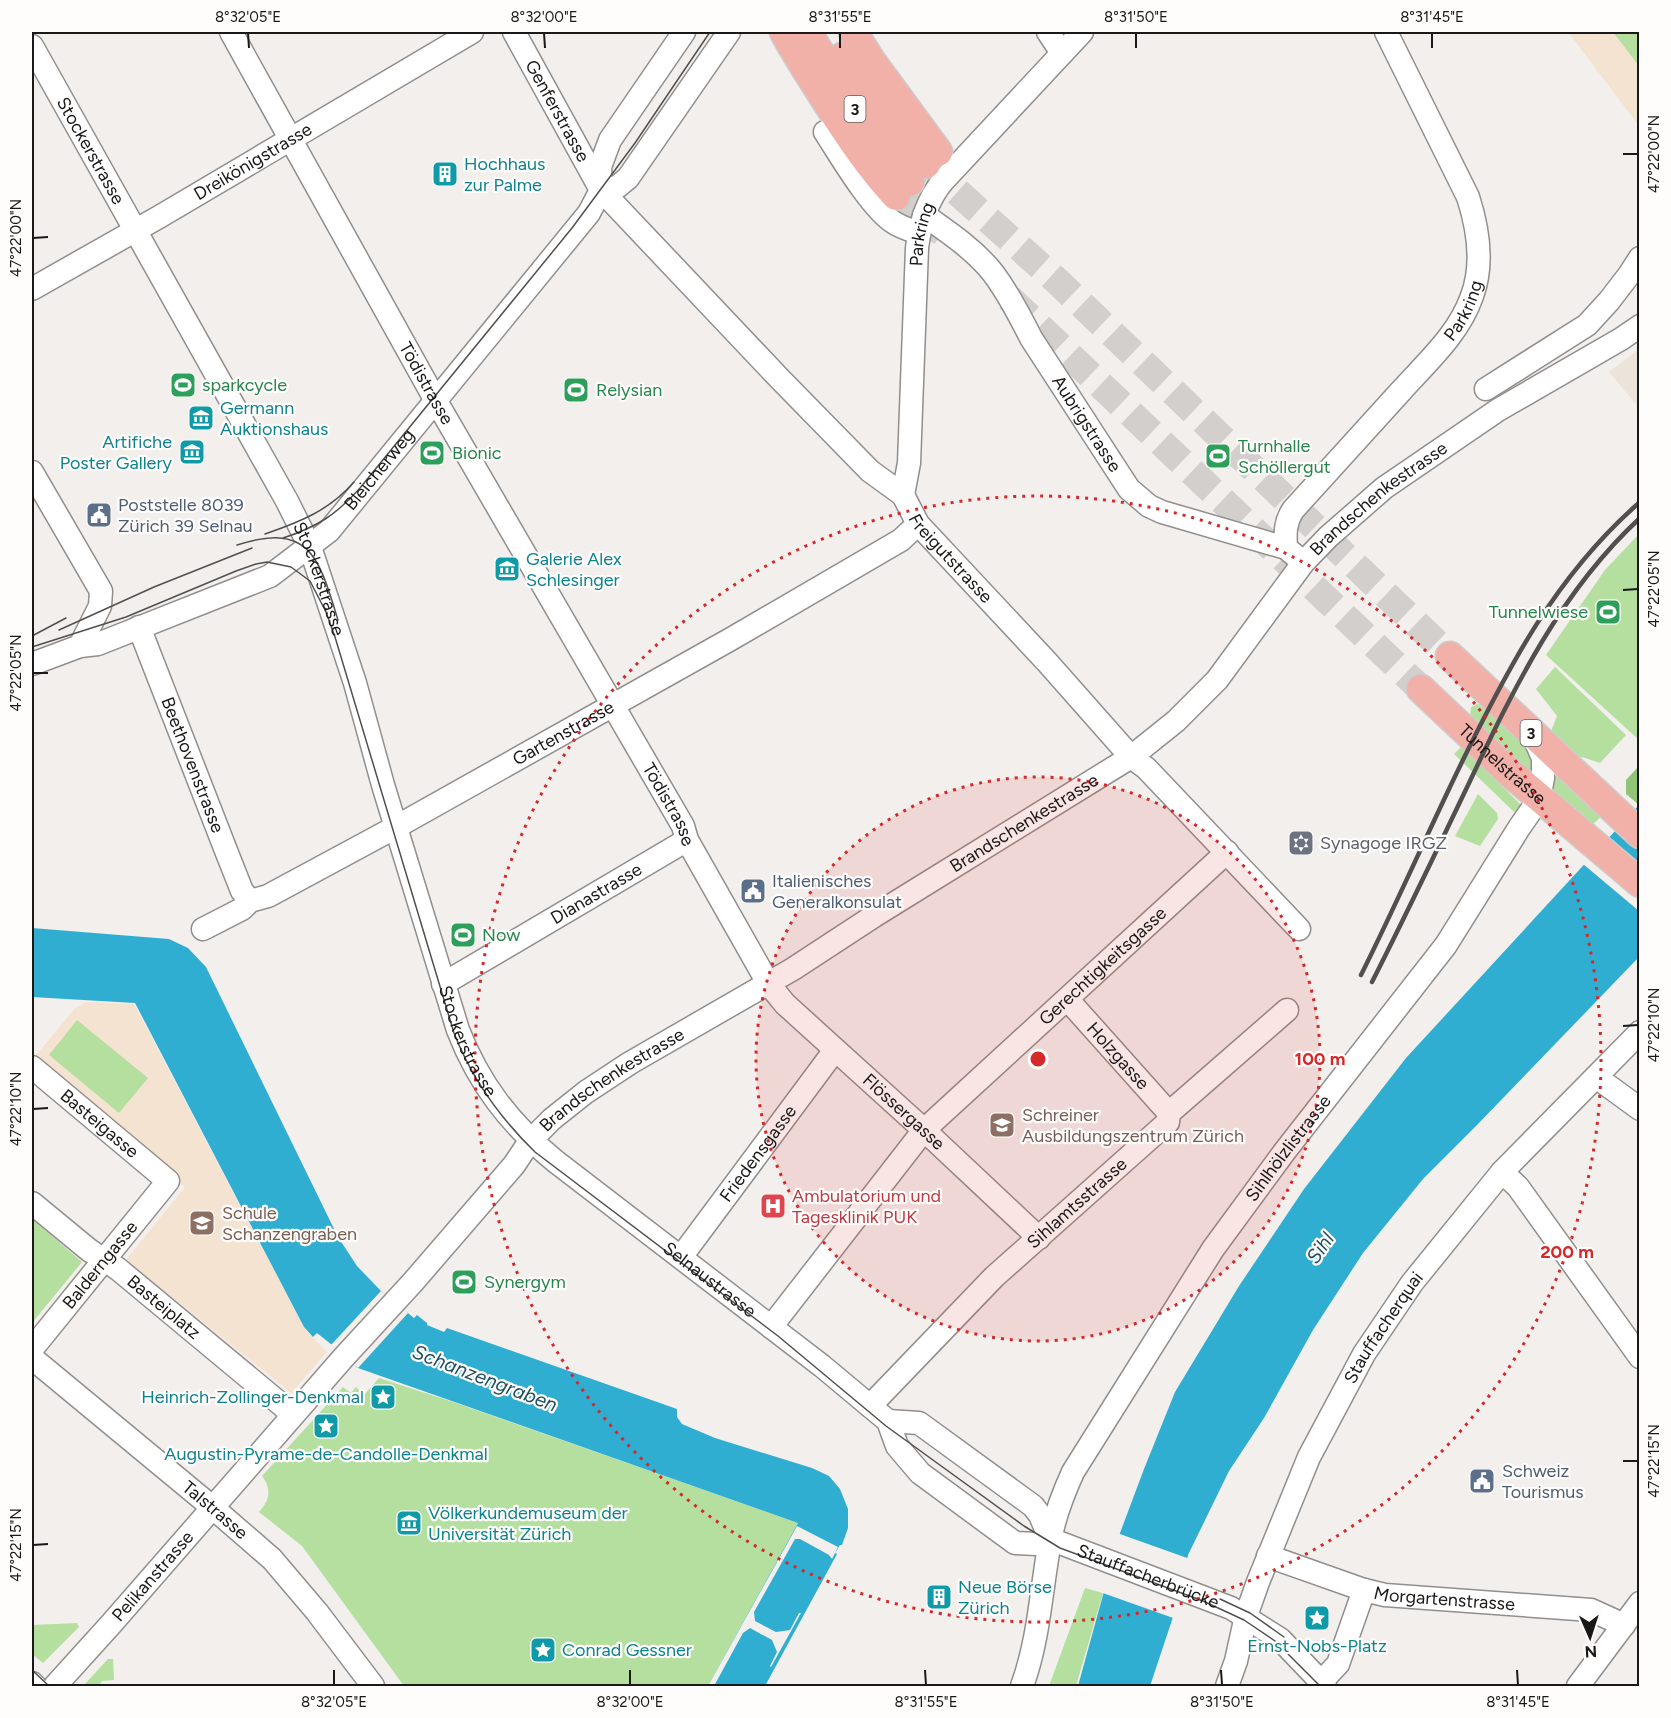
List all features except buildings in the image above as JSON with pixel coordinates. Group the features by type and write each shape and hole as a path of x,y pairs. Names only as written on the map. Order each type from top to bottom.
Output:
{"main road":[{"path":"784,32 860,153 876,174 917,173 878,71 853,32"},
{"name":"3","path":"807,32 861,118 917,173"},
{"name":"3","path":"829,32 878,108 900,137 917,173"},
{"name":"3","path":"1450,656 1640,834"},
{"name":"Tunnelstrasse","path":"1421,689 1539,799 1640,883"}],"street":[{"name":"Tödistrasse","path":"231,32 436,401 683,826 687,840 768,983"},
{"name":"Dreikönigstrasse","path":"32,289 135,231 472,32"},
{"name":"Genferstrasse","path":"514,32 601,190"},
{"name":"Bleicherweg","path":"32,664 80,646 98,644 270,576 329,531 589,213 601,190 600,167 610,140 684,32"},
{"path":"601,190 617,187 628,178 729,32"},
{"path":"1048,32 1062,53"},
{"name":"Parkring","path":"903,495 909,463 922,224 939,186 1082,32"},
{"name":"Parkring","path":"1295,555 1284,532 1289,516 1452,334 1472,297 1478,272 1478,242 1468,197 1386,32"},
{"name":"Stockerstrasse","path":"32,46 287,501 310,547 355,683 458,1030 479,1076 502,1110 531,1141"},
{"name":"Aubrigstrasse","path":"825,132 859,184 892,222 922,224 951,233 991,271 1031,338 1129,489 1138,498 1162,512 1295,555"},
{"name":"Freigutstrasse","path":"601,190 870,471 903,495 918,524 1131,756 1146,768 1299,929"},
{"path":"1486,389 1587,325 1609,301 1640,258"},
{"name":"Brandschenkestrasse","path":"344,1357 395,1302 552,1119 586,1092 630,1063 768,983 1131,756 1176,721 1217,680 1295,555 1328,537 1384,488 1445,445 1498,410 1640,326"},
{"path":"32,474 102,591 100,606 80,646"},
{"name":"Gartenstrasse","path":"203,929 242,909 250,901 267,896 396,827 741,633 880,553 901,540 918,524"},
{"name":"Beethovenstrasse","path":"139,627 242,891 250,901"},
{"name":"Sihlhölzlistrasse","path":"1050,1539 1061,1500 1073,1472 1201,1267 1285,1151 1446,945 1539,799 1543,778 1543,758 1533,735"},
{"name":"Dianastrasse","path":"443,984 687,840"},
{"name":"Gerechtigkeitsgasse","path":"771,1327 924,1130 1227,852"},
{"name":"Flössergasse","path":"768,983 785,1004 1039,1238"},
{"name":"Holzgasse","path":"1068,1000 1169,1113"},
{"name":"Sihlamtsstrasse","path":"870,1406 994,1277 1168,1122 1169,1113 1287,1010"},
{"name":"Stauffacherquai","path":"1227,1686 1236,1660 1246,1616 1268,1556 1309,1457 1364,1354 1412,1282 1502,1172 1640,1032"},
{"name":"Friedensgasse","path":"681,1257 835,1050"},
{"name":"Basteigasse","path":"32,1068 168,1180"},
{"path":"1596,1077 1640,1109"},
{"name":"Selnaustrasse","path":"531,1141 888,1421 897,1446 920,1473 1015,1543 1036,1544 1050,1539"},
{"path":"1502,1172 1518,1187 1640,1357"},
{"name":"Balderngasse","path":"32,1349 168,1180"},
{"name":"Basteiplatz","path":"32,1203 157,1302 283,1406 292,1416"},
{"name":"Pelikanstrasse","path":"55,1686 344,1357"},
{"name":"Talstrasse","path":"32,1358 212,1507 284,1571 373,1686"},
{"path":"888,1421 919,1423 1033,1506 1040,1515 1050,1539 1036,1632 1022,1686"},
{"name":"Stauffacherbrücke","path":"1050,1539 1205,1597 1246,1616 1280,1639 1323,1684"},
{"name":"Morgartenstrasse","path":"1268,1556 1364,1590 1385,1595 1591,1610 1624,1625"},
{"path":"1323,1684 1338,1664 1364,1590"},
{"path":"1578,1686 1640,1603"},
{"path":"32,1683 35,1686"}],"shaded area":[{"path":"1568,32 1639,32 1639,126"},
{"path":"1639,349 1639,408 1609,372"},
{"name":"Schule Schanzengraben","path":"86,1002 134,1004 305,1329 327,1352 291,1393 126,1260 185,1187 32,1060 75,1008"}],"green space":[{"path":"1613,32 1639,32 1639,66"},
{"name":"Tunnelwiese","path":"1639,534 1639,740 1546,655 1605,570"},
{"path":"1555,667 1626,735 1600,763 1582,757 1575,762 1550,734 1557,716 1536,689"},
{"path":"1478,704 1521,740 1534,766 1531,774 1470,717 1471,707"},
{"path":"1462,746 1521,805 1514,812 1454,754"},
{"path":"1639,766 1640,805 1626,794 1626,780"},
{"path":"1556,771 1603,815 1591,826 1551,792"},
{"path":"1478,794 1497,813 1498,819 1480,846 1455,836"},
{"path":"77,1020 148,1078 119,1113 49,1055"},
{"path":"32,1219 82,1262 32,1323"},
{"path":"379,1378 798,1523 708,1686 404,1686 302,1546 259,1512 266,1503 268,1494 267,1485 262,1476 343,1387 351,1393 356,1387 364,1395"},
{"path":"1085,1588 1103,1593 1076,1686 1049,1686"},
{"path":"77,1623 79,1627 43,1663 32,1654 32,1625"},
{"path":"108,1659 113,1659 114,1680 102,1681 99,1686 83,1686"}],"water":[{"name":"Sihl","path":"1639,805 1639,957 1423,1179 1363,1253 1313,1330 1264,1418 1229,1471 1188,1555 1173,1617 1150,1686 1078,1686 1120,1533 1144,1469 1175,1392 1239,1286 1304,1189 1406,1058"},
{"name":"Schanzengraben","path":"32,928 169,939 188,948 206,967 338,1237 357,1266 381,1291 414,1318 417,1315 427,1325 444,1332 447,1328 677,1409 677,1417 682,1424 715,1438 812,1468 829,1476 840,1489 848,1509 848,1528 842,1545 835,1553 837,1554 765,1686 708,1686 798,1523 358,1368 317,1333 313,1337 304,1327 135,1003 32,997"}],"pier":[{"path":"1608,836 1639,863 1639,911 1583,864"},
{"path":"381,1291 408,1313 358,1368 331,1345"},
{"path":"797,1526 838,1547 832,1559 829,1555 800,1539 795,1539 754,1612 755,1621 776,1632 790,1630 801,1613 771,1667 777,1652 772,1640 750,1628 743,1633 714,1686 708,1686"},
{"path":"1117,1533 1190,1559 1176,1619 1100,1592"}],"tunnel":[{"path":"926,164 1057,281 1450,656"},
{"path":"896,196 943,233"},
{"path":"1009,298 1421,689"}],"tram line":[{"path":"283,538 325,519 343,506 360,488 572,228 635,143 710,32"},
{"path":"265,534 325,508 354,482"},
{"path":"237,545 262,539 281,538 296,542 308,551 317,563 325,579 338,620"},
{"path":"59,630 154,587 252,548"},
{"path":"32,647 126,617 256,564 267,562 291,567 310,581 326,612 335,637 454,1033 478,1082 498,1111 522,1139 535,1152 778,1336 886,1426 1024,1526 1060,1548 1203,1601 1244,1620 1275,1641 1320,1686"},
{"path":"32,636 66,618"},
{"path":"1220,1599 1250,1613 1284,1637"},
{"path":"32,1670 49,1686"}],"railway":[{"path":"1361,975 1461,764 1517,657 1559,591 1583,560 1640,502"},
{"path":"1372,982 1504,710 1542,641 1586,577 1640,518"}],"place":[{"name":"Hochhaus zur Palme","path":"445,174"},
{"name":"sparkcycle","path":"183,385"},
{"name":"Relysian","path":"576,390"},
{"name":"Germann Auktionshaus","path":"201,418"},
{"name":"Artifiche Poster Gallery","path":"192,452"},
{"name":"Bionic","path":"432,453"},
{"name":"Turnhalle Schöllergut","path":"1218,456"},
{"name":"Poststelle 8039 Zürich 39 Selnau","path":"99,515"},
{"name":"Galerie Alex Schlesinger","path":"507,569"},
{"name":"Tunnelwiese","path":"1608,612"},
{"name":"Synagoge IRGZ","path":"1301,843"},
{"name":"Italienisches Generalkonsulat","path":"753,891"},
{"name":"Now","path":"463,935"},
{"name":"Schreiner Ausbildungszentrum Zürich","path":"1002,1125"},
{"name":"Ambulatorium und Tagesklinik PUK","path":"773,1206"},
{"name":"Schule Schanzengraben","path":"202,1223"},
{"name":"Synergym","path":"464,1282"},
{"name":"Heinrich-Zollinger-Denkmal","path":"383,1397"},
{"name":"Augustin-Pyrame-de-Candolle-Denkmal","path":"326,1426"},
{"name":"Schweiz Tourismus","path":"1482,1481"},
{"name":"Völkerkundemuseum der Universität Zürich","path":"409,1523"},
{"name":"Neue Börse Zürich","path":"939,1597"},
{"name":"Ernst-Nobs-Platz","path":"1317,1618"},
{"name":"Conrad Gessner","path":"543,1650"}]}
